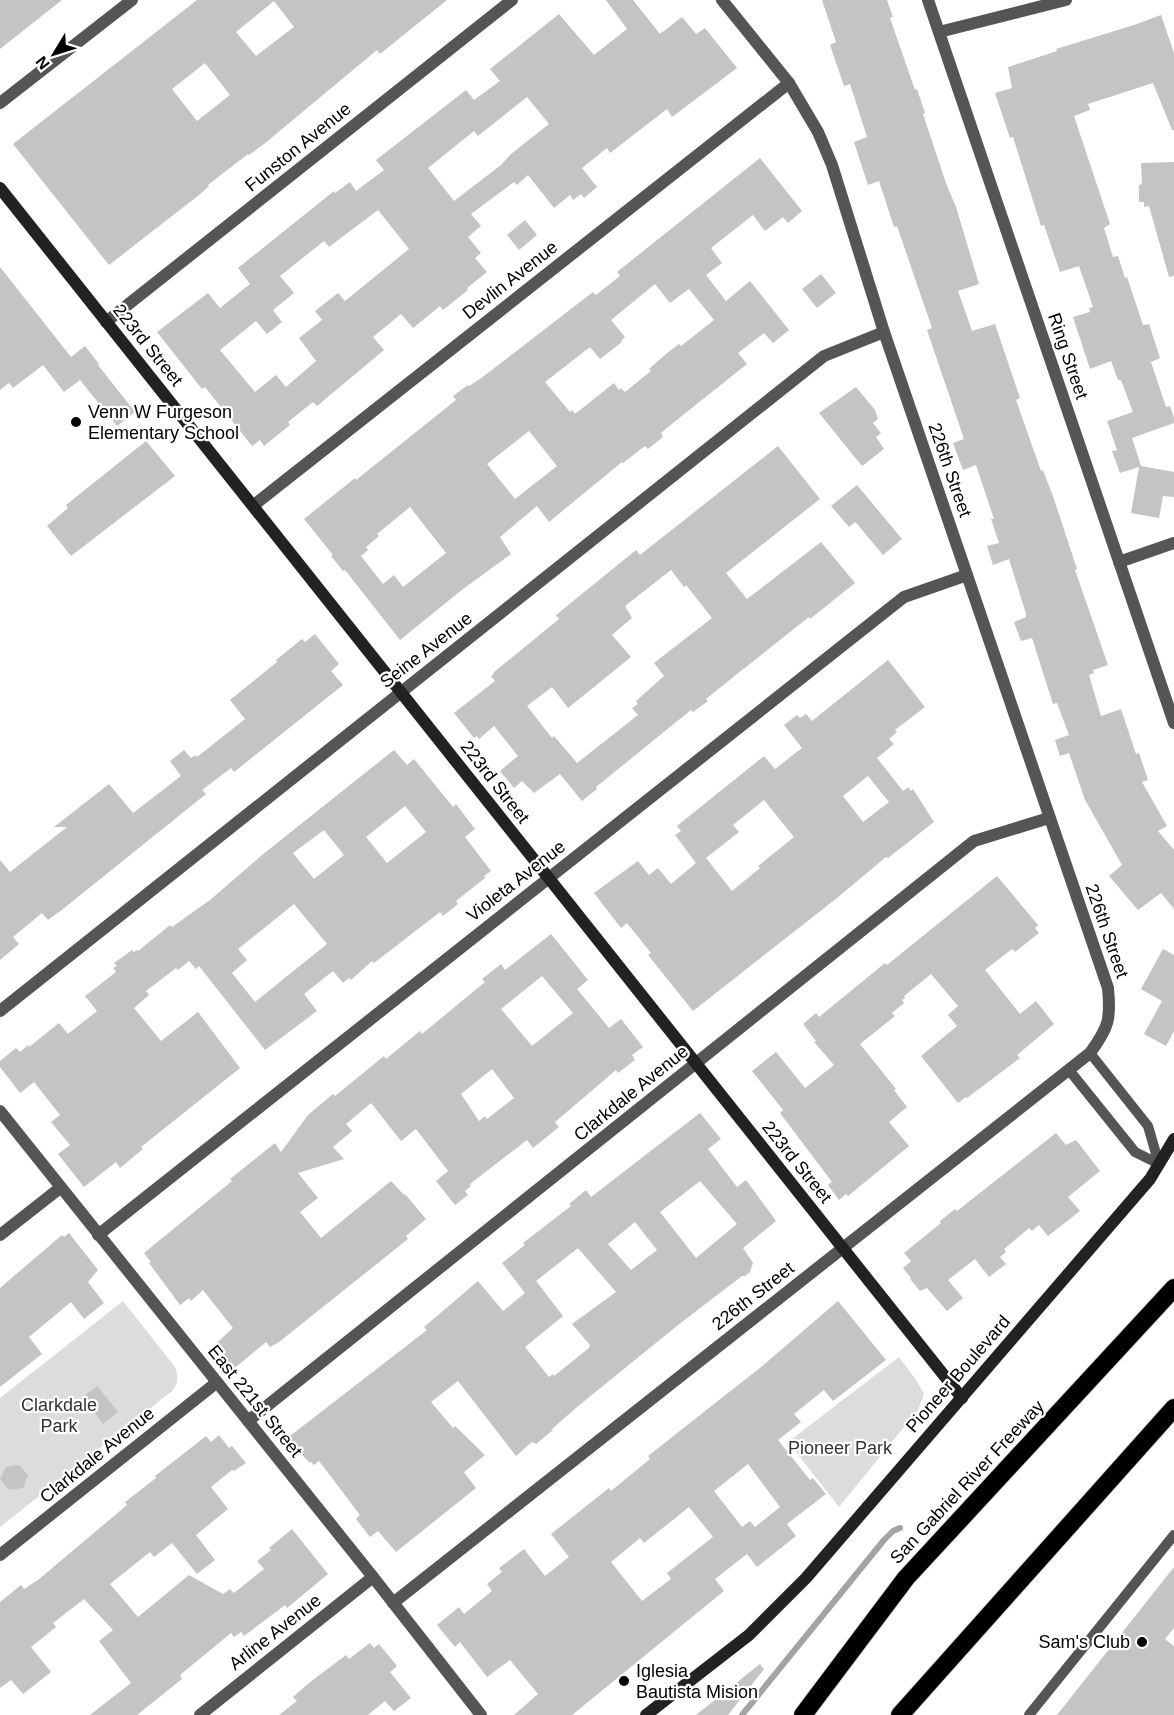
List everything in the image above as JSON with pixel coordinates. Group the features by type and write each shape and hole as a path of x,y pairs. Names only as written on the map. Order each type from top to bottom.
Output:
{"highway":[{"name":"San Gabriel River Freeway","path":"803,1715 906,1578 1174,1288"},
{"path":"900,1715 1174,1408"}],"street":[{"path":"0,103 132,0"},
{"name":"Funston Avenue","path":"106,322 512,0"},
{"name":"226th Street","path":"393,1603 1090,1053 1103,1035 1110,1016 1108,988 884,332 832,165 818,132 789,83 722,0"},
{"name":"Ring Street","path":"928,0 1174,723"},
{"path":"939,32 1066,0"},
{"name":"Devlin Avenue","path":"254,505 789,83"},
{"name":"223rd Street","path":"0,188 962,1398"},
{"name":"Seine Avenue","path":"0,1011 824,356 884,332"},
{"path":"1119,562 1174,543"},
{"name":"Violeta Avenue","path":"98,1235 904,597 967,575"},
{"name":"Clarkdale Avenue","path":"248,1421 975,841 1049,818"},
{"name":"East 221st Street","path":"0,1111 481,1715"},
{"name":"Pioneer Boulevard","path":"646,1715 766,1619 806,1578 1150,1179 1174,1139"},
{"path":"0,1235 60,1188"},
{"name":"Clarkdale Avenue","path":"0,1555 216,1383"},
{"name":"Arline Avenue","path":"200,1715 373,1577"}],"lane":[{"path":"1090,1053 1148,1126 1159,1164"},
{"path":"1069,1070 1136,1152 1159,1164"},
{"path":"1029,1715 1174,1535"}],"green space":[{"name":"Clarkdale Park","path":"123,1301 175,1367 176,1385 172,1391 0,1527 0,1398"},
{"name":"Pioneer Park","path":"899,1357 924,1394 918,1410 839,1507 788,1442"}],"building":[{"path":"0,0 62,0 0,49"},
{"path":"197,0 447,0 380,54 377,50 264,144 208,185 199,195 109,265 13,144","holes":["274,1 294,27 256,56 236,32","205,63 230,95 197,121 172,89"]},
{"path":"606,0 633,0 660,34 682,17 696,34 705,28 737,68 672,117 667,109 610,153 607,148 582,168 597,187 584,198 581,194 573,200 570,195 554,208 528,175 517,185 514,182 471,214 481,226 468,237 481,253 475,258 487,272 443,310 440,306 413,328 401,314 373,337 384,350 317,406 313,402 288,422 290,425 264,446 260,440 252,446 205,387 202,389 157,332 208,293 220,308 250,284 238,268 334,191 335,193 350,182 356,191 384,170 376,160 466,90 474,100 500,81 490,69 559,14 594,55 627,29","holes":["527,97 549,124 454,201 428,168 474,131 478,136","378,210 409,249 345,301 338,293 315,311 322,320 299,338 316,361 286,387 276,375 255,392 220,350 256,321 267,334 282,322 273,310 294,293 280,276 324,241 329,247"]},
{"path":"822,0 887,0 893,17 890,18 915,90 917,89 925,113 923,114 956,207 979,284 958,291 972,331 995,324 1020,398 1016,400 1041,471 1043,470 1054,499 1077,569 1075,570 1108,665 1093,670 1094,673 1089,675 1101,716 1121,709 1136,754 1139,753 1148,780 1142,782 1167,826 1158,831 1174,850 1174,909 1161,893 1138,910 1109,876 1122,865 1085,800 1069,753 1060,756 1055,740 1069,735 1057,703 1053,704 1032,638 1021,641 1014,622 1026,617 1026,614 1009,559 993,565 987,546 999,543 991,519 994,519 976,465 963,470 953,443 964,439 927,330 932,328 879,181 868,185 854,142 867,137 850,84 844,86 830,45 836,42"},
{"path":"1161,15 1174,53 1174,130 1172,130 1153,83 1088,104 1090,110 1074,116 1110,224 1104,228 1113,257 1118,256 1143,325 1149,324 1160,358 1151,362 1166,407 1170,406 1174,418 1174,423 1132,438 1141,466 1174,472 1174,497 1163,496 1159,518 1131,513 1139,467 1120,473 1112,451 1117,450 1107,421 1133,412 1111,361 1090,369 1073,317 1090,312 1089,308 1093,307 1079,266 1060,272 1044,225 1041,226 1013,137 1010,138 995,93 1012,88 1008,67"},
{"path":"760,158 802,211 788,223 783,217 765,231 753,215 711,248 722,263 706,275 726,301 750,281 789,330 773,343 764,333 738,353 747,364 661,433 663,437 648,449 645,446 622,462 549,522 537,506 500,537 511,554 400,640 345,570 343,571 331,556 333,555 304,519 456,400 453,396 480,379 593,292 596,295 620,276 617,272","holes":["655,284 670,303 689,289 714,320 681,346 679,344 667,353 649,369 651,371 625,392 621,388 619,390 614,383 575,414 572,410 570,412 545,382 590,347 600,359 622,342 625,337 611,320","529,431 557,466 515,499 487,464","410,507 446,553 403,587 394,575 383,584 361,556 368,550 366,547 379,536 377,534"]},
{"path":"1174,162 1174,276 1169,277 1149,206 1144,207 1144,202 1139,202 1139,185 1142,184 1141,163"},
{"path":"525,220 537,235 519,250 507,235"},
{"path":"0,267 71,357 85,346 135,412 117,426 80,380 64,392 43,365 13,388 9,383 0,390"},
{"path":"821,274 836,293 817,308 802,289"},
{"path":"856,387 875,410 878,419 873,423 881,433 876,437 884,449 862,466 819,413"},
{"path":"146,441 175,476 71,556 47,526 68,508 66,505"},
{"path":"778,446 820,499 726,573 747,599 821,542 855,583 732,678 706,699 708,701 693,712 691,710 582,801 560,774 534,793 522,781 514,788 500,771 518,756 494,726 479,739 477,736 474,738 454,713 495,681 491,676 493,673 559,619 556,615 636,550 640,555","holes":["671,570 684,587 686,585 712,618 654,663 664,676 636,701 638,704 632,708 638,715 577,763 554,736 552,738 527,706 552,687 568,708 631,657 612,635 632,618 625,606"]},
{"path":"857,485 902,539 883,555 855,522 849,527 831,506"},
{"path":"315,634 339,664 331,671 343,685 234,772 231,768 202,790 206,794 63,909 48,920 42,913 13,937 19,944 0,960 0,860 10,872 67,827 54,827 109,784 133,813 181,776 170,761 184,750 191,758 196,755 197,757 245,719 230,700 302,639 305,642"},
{"path":"888,660 925,707 895,730 897,732 889,739 894,744 877,758 903,791 908,787 911,791 913,789 934,822 888,858 886,857 693,1011 648,955 651,953 627,923 621,928 594,893 638,861 649,875 658,868 671,884 696,863 675,835 681,831 677,826 764,756 775,769 802,748 784,725 797,715 800,718 806,714 812,721","holes":["868,776 889,802 863,822 843,796","764,800 794,837 732,891 706,858 739,832 733,825"]},
{"path":"394,750 407,765 414,759 453,807 456,804 475,829 465,837 491,871 456,901 458,904 443,916 440,912 374,963 372,961 351,980 349,978 343,983 333,971 304,994 317,1011 265,1050 199,966 196,969 189,961 146,991 149,995 134,1008 161,1041 198,1012 240,1068 141,1147 143,1149 120,1168 116,1162 84,1187 58,1154 70,1145 51,1122 60,1115 34,1082 20,1093 0,1067 0,1061 16,1048 20,1052 28,1045 29,1047 59,1023 68,1034 97,1011 85,996 116,972 113,968 117,966 114,963 132,950 138,951 170,925 172,927 210,900 262,855","holes":["405,806 426,832 387,863 366,837","324,830 344,855 314,879 293,853","294,904 327,944 255,1002 232,973 247,960 238,949"]},
{"path":"997,876 1038,925 1035,928 1039,933 1015,952 1012,949 985,970 1020,1014 1036,1001 1054,1024 1017,1055 1020,1058 958,1103 921,1056 957,1026 948,1015 958,1006 931,974 904,996 902,1000 904,1003 892,1013 895,1016 860,1044 896,1089 894,1090 907,1107 889,1122 909,1146 848,1196 846,1194 839,1200 828,1185 832,1182 780,1113 783,1110 752,1071 776,1052 805,1088 834,1065 814,1042 816,1041 803,1024 816,1013 819,1017"},
{"path":"551,934 588,980 577,989 609,1028 621,1019 643,1047 632,1055 635,1060 618,1073 616,1070 555,1122 559,1127 533,1148 527,1140 470,1184 471,1186 465,1191 468,1195 455,1205 436,1181 448,1171 416,1129 401,1141 371,1103 346,1124 352,1131 333,1147 344,1159 298,1173 318,1198 300,1212 321,1238 391,1181 426,1219 406,1236 408,1239 279,1342 270,1347 266,1342 230,1372 210,1349 233,1328 203,1290 191,1301 189,1298 180,1305 144,1253 275,1143 281,1152 308,1115 333,1094 335,1096 384,1056 386,1059 420,1031 422,1034 485,982 482,979 501,964 505,970","holes":["542,976 573,1013 532,1046 501,1009","492,1069 514,1098 487,1119 485,1116 479,1121 461,1094"]},
{"path":"1163,949 1174,955 1174,1031 1166,1046 1144,1034 1162,1001 1141,989"},
{"path":"700,1113 721,1139 708,1149 737,1187 746,1180 776,1221 743,1248 753,1263 750,1272 678,1325 577,1407 536,1444 532,1442 516,1456 458,1381 431,1402 453,1428 455,1426 485,1455 464,1472 476,1488 396,1552 378,1531 370,1537 356,1519 360,1515 319,1461 314,1465 300,1453 298,1455 288,1442 292,1438 290,1436 427,1330 424,1327 478,1281 503,1311 525,1293 502,1263 525,1245 523,1243 571,1206 569,1204 586,1190 591,1197","holes":["700,1181 737,1224 696,1258 660,1212","635,1222 657,1250 631,1270 608,1244","578,1248 616,1292 572,1324 590,1345 589,1348 554,1376 553,1374 549,1377 525,1347 563,1316 536,1281"]},
{"path":"1056,1133 1066,1145 1076,1140 1100,1171 1068,1197 1080,1211 1048,1236 1039,1225 1032,1231 1029,1228 1004,1249 1006,1252 1000,1257 1006,1264 989,1277 975,1259 948,1280 963,1298 947,1311 927,1288 920,1291 910,1279 903,1268 911,1261 904,1253 955,1209 957,1211"},
{"path":"69,1233 98,1270 88,1282 104,1303 84,1319 71,1302 29,1337 42,1354 0,1387 0,1288 62,1235 64,1237"},
{"path":"838,1301 886,1360 833,1401 824,1390 794,1414 801,1422 778,1440 810,1480 813,1478 826,1494 787,1524 796,1536 757,1567 747,1554 715,1579 724,1591 572,1715 514,1715 538,1694 510,1660 487,1677 460,1642 455,1647 437,1625 459,1607 464,1614 492,1591 487,1584 502,1572 499,1568 524,1549 545,1576 569,1557 551,1534 609,1488 611,1491 650,1459 648,1456 761,1367","holes":["748,1464 780,1507 755,1527 750,1521 742,1527 714,1491","689,1507 713,1537 667,1573 671,1579 642,1601 611,1562 640,1538 644,1543"]},
{"path":"97,1386 118,1412 103,1424 83,1397"},
{"path":"219,1435 229,1448 232,1446 246,1463 232,1470 211,1487 228,1509 196,1535 215,1560 197,1574 172,1543 154,1557 150,1552 110,1584 138,1617 189,1575 223,1594 230,1589 234,1593 264,1569 257,1561 292,1529 328,1574 287,1608 285,1605 244,1636 241,1632 234,1637 231,1633 180,1675 182,1679 137,1715 90,1715 131,1683 99,1641 113,1630 84,1599 53,1623 56,1627 31,1647 51,1672 23,1694 11,1680 0,1688 0,1602 21,1585 24,1589 38,1580 127,1505 125,1502 156,1478 155,1476 206,1436 211,1442"},
{"path":"19,1465 28,1475 23,1488 9,1490 0,1479 6,1467"},
{"name":"Sam's Club","path":"1174,1567 1174,1628 1165,1639 1174,1646 1174,1715 1057,1715"},
{"path":"370,1643 374,1648 379,1644 397,1666 390,1672 411,1698 394,1711 385,1701 368,1715 279,1715 297,1701 293,1697 309,1683 346,1655 349,1659"},
{"path":"760,1664 764,1669 728,1715 696,1715"}],"waterway":[{"path":"742,1715 884,1540 900,1528"}],"place":[{"name":"Venn W Furgeson Elementary School","path":"76,422"},
{"name":"Sam's Club","path":"1142,1642"},
{"name":"Iglesia Bautista Mision","path":"624,1681"}]}
